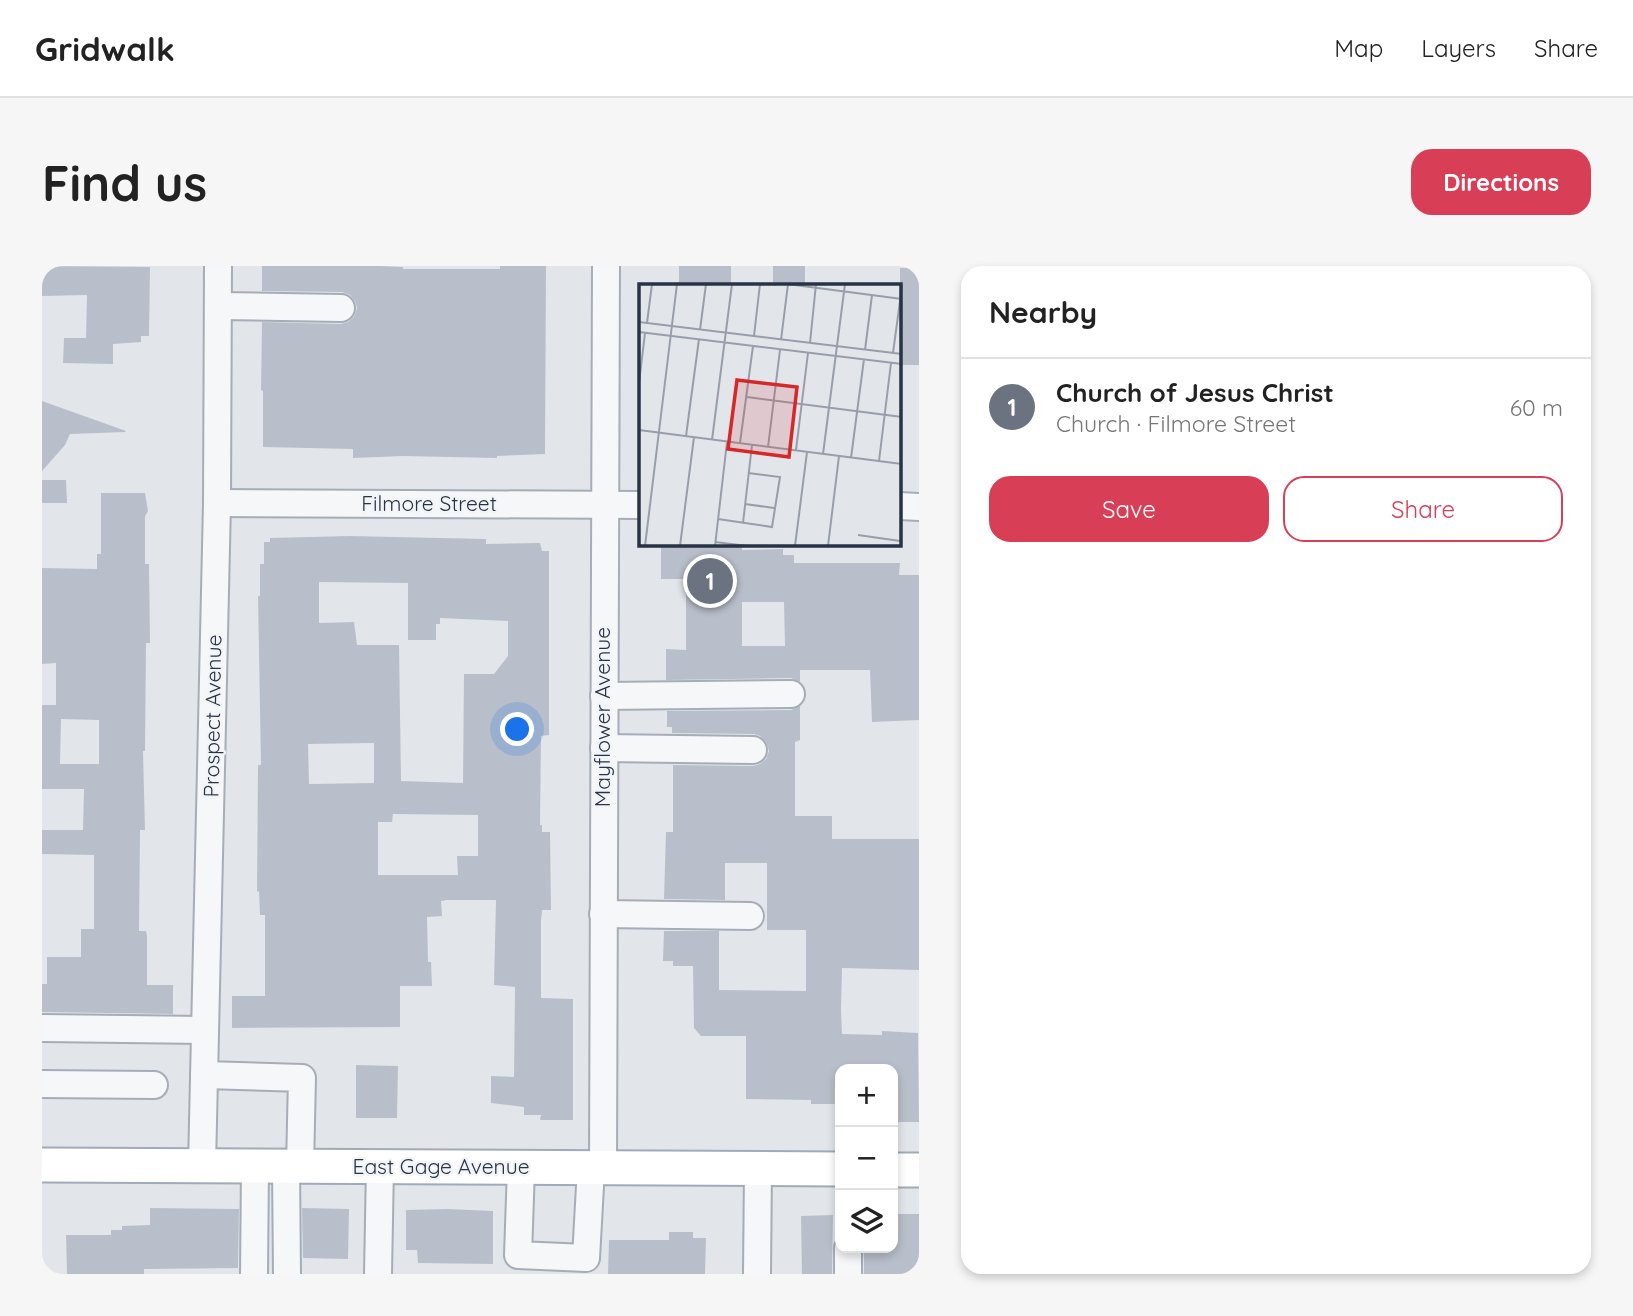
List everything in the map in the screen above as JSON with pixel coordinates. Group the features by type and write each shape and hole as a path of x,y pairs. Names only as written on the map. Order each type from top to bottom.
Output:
{"main road":[{"name":"East Gage Avenue","path":"42,1165 835,1169"},
{"path":"898,1170 919,1170"}],"street":[{"name":"Prospect Avenue","path":"202,1166 217,503 218,266"},
{"name":"Mayflower Avenue","path":"588,1266 597,1168 603,914 606,266"},
{"path":"218,306 341,308"},
{"name":"Filmore Street","path":"217,503 639,505"},
{"path":"604,696 791,694"},
{"path":"604,748 753,750"},
{"path":"603,914 750,916"},
{"path":"42,1028 205,1030"},
{"path":"204,1075 302,1078 254,1274"},
{"path":"42,1084 154,1085"},
{"path":"280,1166 287,1274"},
{"path":"378,1274 380,1167"},
{"path":"521,1168 519,1255 588,1266"},
{"path":"757,1274 758,1169"},
{"path":"848,1253 848,1274"}],"building":[{"path":"42,266 150,267 149,336 141,336 141,342 113,344 113,364 63,363 64,338 86,338 87,295 42,296"},
{"path":"262,266 500,269 500,266 546,266 545,454 497,458 353,458 353,449 263,447 262,322 341,324 354,317 357,308 350,295 342,292 262,291"},
{"path":"679,266 731,266 731,284 679,284"},
{"path":"773,266 805,266 805,284 773,284"},
{"path":"900,268 919,268 919,365 902,365"},
{"path":"42,401 126,431 70,434 65,445 42,471"},
{"path":"42,480 66,480 67,503 42,503"},
{"path":"101,493 145,493 148,511 145,516 145,564 149,564 150,643 146,643 143,751 145,830 140,830 139,931 146,931 147,936 147,985 173,985 173,1014 42,1012 42,984 47,984 47,957 81,957 81,929 94,929 94,855 42,854 42,830 83,830 84,789 42,789 42,705 56,705 56,663 42,664 42,568 97,569 97,554 101,554","holes":["61,719 99,720 99,764 60,764"]},
{"path":"350,536 486,539 486,544 540,543 542,551 549,551 549,735 541,736 540,825 542,832 550,832 551,910 542,910 541,998 573,999 573,1120 540,1120 541,1115 524,1115 524,1107 491,1103 491,1076 514,1077 515,987 494,985 496,900 441,901 442,916 427,917 428,962 431,962 432,986 400,986 400,1027 232,1028 232,996 265,996 265,915 260,915 259,891 257,892 258,765 261,765 258,596 260,564 264,564 264,542 270,542 270,538","holes":["319,582 408,583 408,640 436,640 436,624 440,624 440,618 508,621 508,656 494,674 464,674 463,783 401,781 399,645 357,645 354,622 319,623","374,743 374,783 309,784 308,744","393,814 478,815 478,856 457,856 458,875 378,875 378,822 392,822"]},
{"path":"661,546 783,549 783,555 794,555 794,563 900,563 899,575 919,575 919,720 872,722 870,670 800,670 800,682 791,678 666,680 666,649 686,650 686,579 661,579","holes":["742,602 784,602 785,646 742,646"]},
{"path":"800,706 800,740 795,742 795,816 832,816 832,839 919,839 919,970 842,968 841,1011 842,1034 882,1035 882,1031 918,1033 919,1122 898,1122 898,1064 835,1064 835,1104 811,1104 811,1100 746,1099 746,1036 701,1036 694,1028 693,966 673,966 673,961 663,961 664,931 719,931 719,990 806,991 806,930 767,930 767,863 725,863 725,900 664,899 666,832 673,832 673,765 753,766 766,759 769,751 766,742 754,734 672,733 672,727 667,727 667,711 791,710"},
{"path":"356,1065 398,1066 397,1118 356,1118"},
{"path":"150,1208 239,1209 238,1268 144,1269 144,1274 67,1274 66,1235 111,1235 111,1230 122,1230 122,1226 150,1225"},
{"path":"302,1208 349,1209 348,1259 303,1258"},
{"path":"406,1210 493,1211 493,1264 418,1263 417,1250 406,1250"},
{"path":"898,1214 919,1214 919,1274 864,1274 864,1253 898,1253"},
{"path":"833,1215 832,1274 802,1274 801,1216"},
{"path":"669,1232 693,1232 693,1238 706,1238 705,1274 608,1274 609,1240 669,1240"}],"place":[{"name":"Church of Jesus Christ","path":"710,581"}]}
